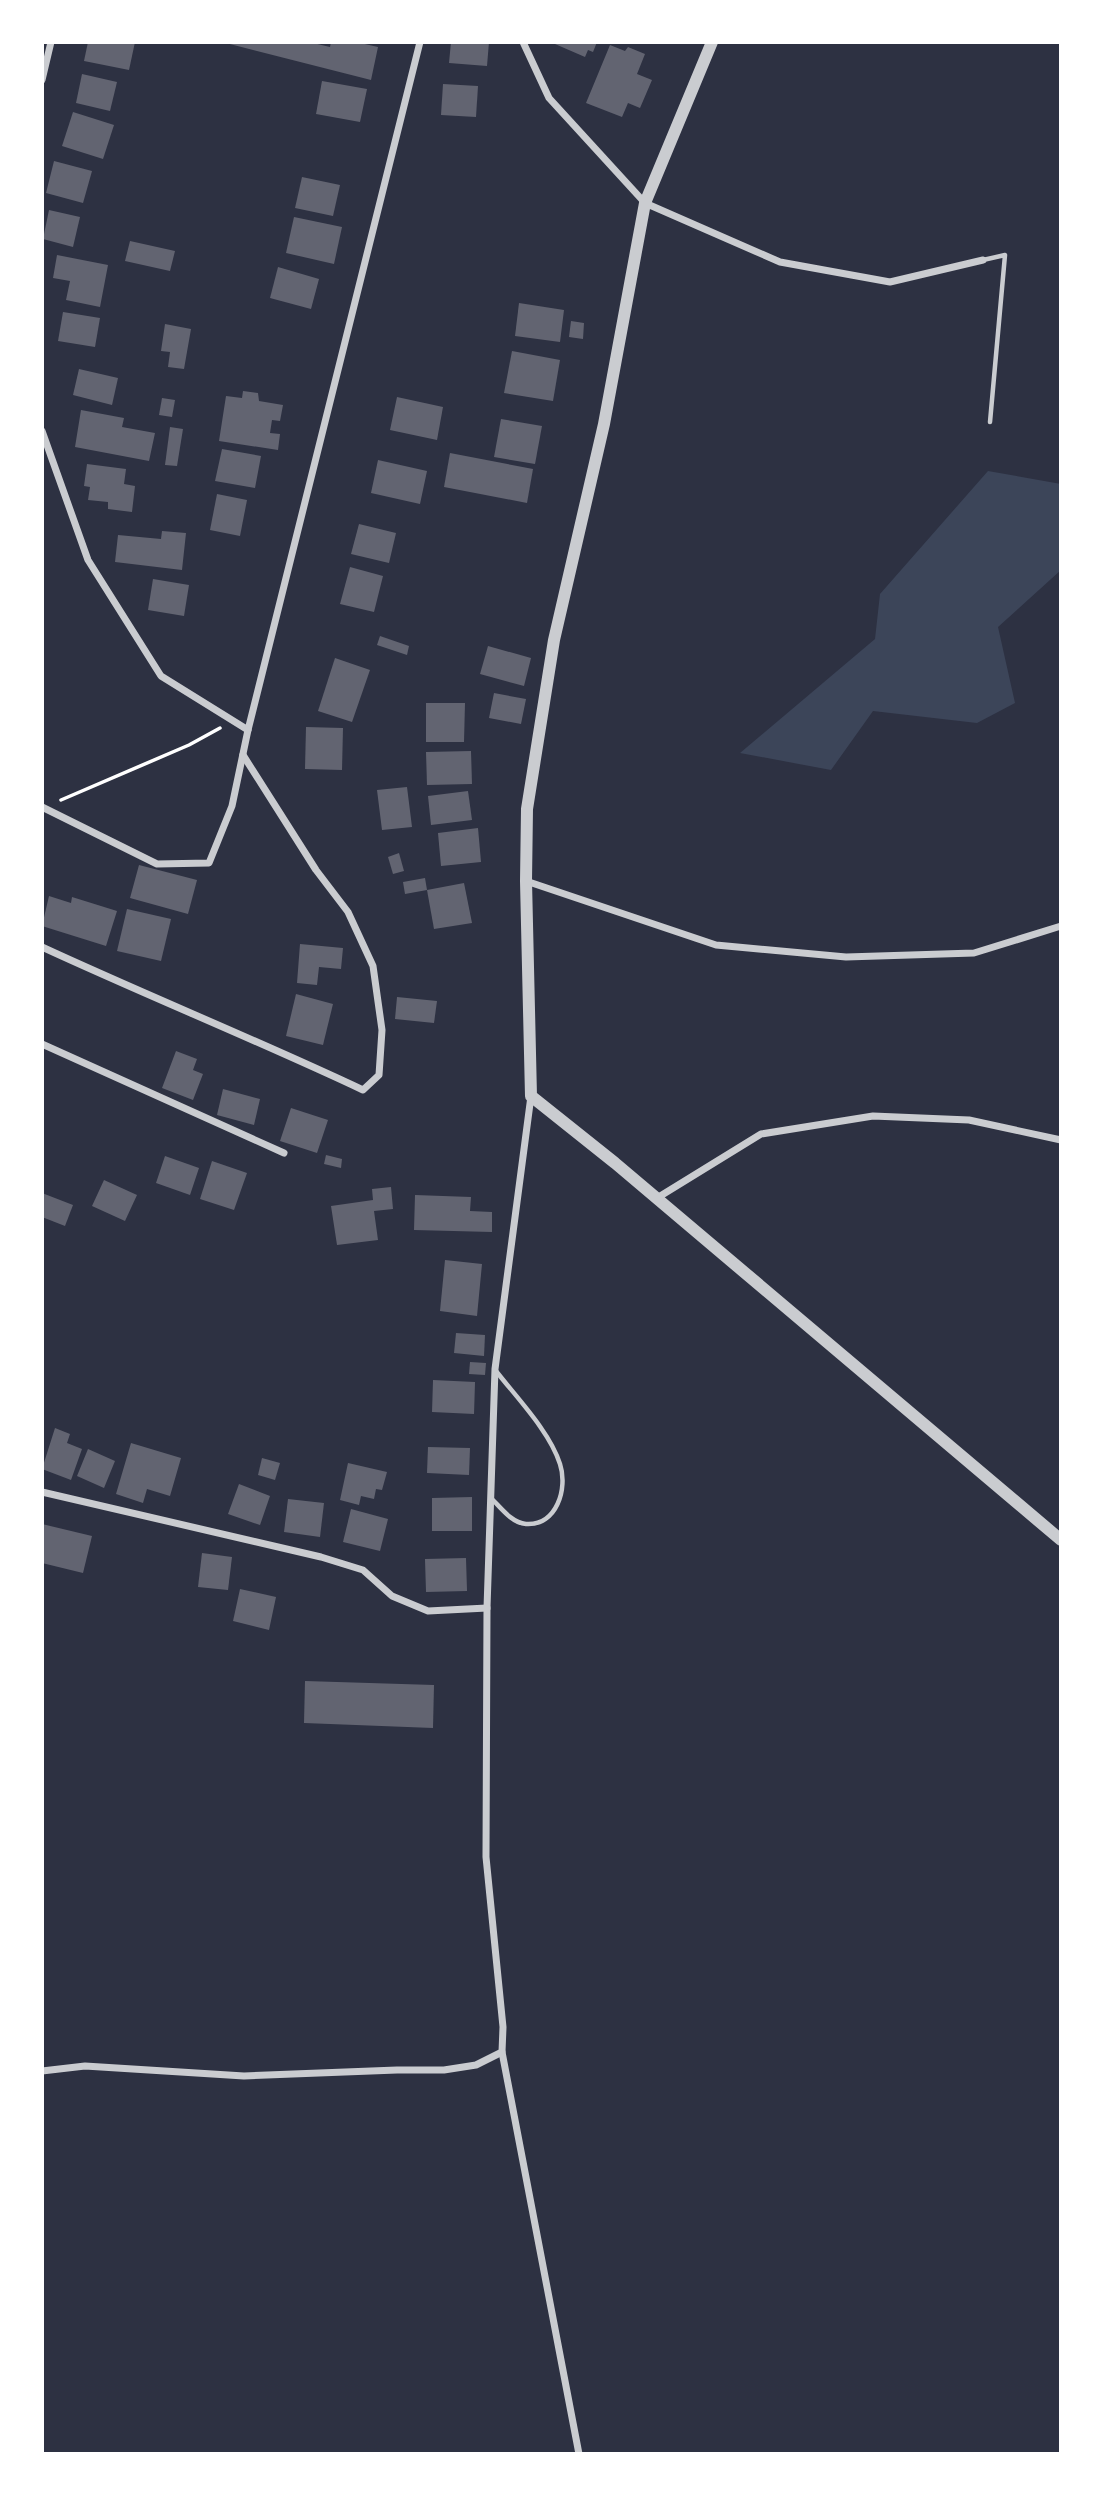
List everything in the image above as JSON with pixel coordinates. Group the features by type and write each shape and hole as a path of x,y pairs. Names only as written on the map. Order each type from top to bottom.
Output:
{"street":[{"path":"42,80 51,42"},
{"path":"43,808 157,864 209,863 232,806 248,730 420,42"},
{"path":"523,42 549,98 645,203 780,262 890,282 983,260"},
{"path":"579,2454 502,2052 503,2026 486,1857 487,1608 495,1369 531,1096 527,809 554,640 604,424 645,203 712,42"},
{"path":"42,431 88,561 161,676 248,730"},
{"path":"42,947 363,1090 379,1075 383,1030 373,966 348,912 316,870 243,755"},
{"path":"526,881 716,945 833,956 974,953 1061,926"},
{"path":"42,1044 284,1153"},
{"path":"531,1096 657,1198 1061,1540"},
{"path":"657,1198 761,1134 873,1116 969,1120 1061,1140"},
{"path":"42,1492 332,1560 363,1570 392,1596 428,1611 487,1608"},
{"path":"42,2071 85,2066 244,2076 444,2070 476,2065 502,2052"}],"lane":[{"path":"983,260 1005,255 990,422"},
{"path":"492,1499 518,1521 525,1524 539,1522 557,1506 564,1481 560,1463 550,1442 495,1369"}],"path":[{"path":"43,808 189,745 233,721"}],"shaded area":[{"path":"988,471 1061,484 1061,570 998,627 1015,703 977,723 873,711 831,770 740,753 875,639 880,594"}],"building":[{"path":"88,42 135,42 129,70 84,61"},
{"path":"222,42 309,42 330,47 331,42 356,42 378,47 371,80"},
{"path":"451,42 489,42 487,66 449,63"},
{"path":"597,42 593,52 588,50 585,57 555,44"},
{"path":"610,45 625,51 628,47 645,54 637,74 652,80 640,108 628,103 622,117 586,103"},
{"path":"82,74 117,82 110,111 76,103"},
{"path":"322,81 367,89 360,122 316,114"},
{"path":"443,84 478,86 476,117 441,115"},
{"path":"73,112 114,125 103,159 62,146"},
{"path":"54,161 92,171 83,203 46,193"},
{"path":"302,177 340,185 333,216 295,208"},
{"path":"49,210 80,217 73,247 43,239"},
{"path":"294,217 342,227 334,264 286,253"},
{"path":"130,241 175,251 170,271 125,261"},
{"path":"57,255 108,265 100,307 66,300 70,281 53,278"},
{"path":"278,267 319,279 311,309 270,298"},
{"path":"519,303 564,310 560,342 515,336"},
{"path":"63,312 100,318 95,347 58,341"},
{"path":"571,321 584,323 583,339 569,337"},
{"path":"165,324 191,329 184,369 168,367 170,352 161,351"},
{"path":"512,351 560,360 553,401 504,393"},
{"path":"79,369 118,378 112,405 73,395"},
{"path":"243,391 258,393 259,401 283,405 280,421 272,420 270,433 280,434 278,450 219,441 226,396 242,398"},
{"path":"397,397 443,407 437,440 390,430"},
{"path":"162,398 175,400 172,417 159,415"},
{"path":"81,410 124,418 122,427 155,433 149,461 75,447"},
{"path":"501,419 542,426 535,464 494,457"},
{"path":"170,427 183,429 177,466 165,465"},
{"path":"222,449 261,456 255,488 215,481"},
{"path":"450,453 533,469 527,503 444,487"},
{"path":"378,460 427,471 420,504 371,493"},
{"path":"87,464 126,469 124,484 135,486 132,512 108,509 108,502 88,500 90,487 84,486"},
{"path":"217,494 247,500 240,536 210,530"},
{"path":"359,524 396,533 389,563 351,554"},
{"path":"162,531 186,533 182,570 115,562 118,535 161,539"},
{"path":"350,567 383,576 374,612 340,604"},
{"path":"153,579 189,585 184,616 148,610"},
{"path":"380,636 409,646 407,655 377,645"},
{"path":"488,646 531,658 524,686 480,674"},
{"path":"335,658 370,670 352,722 318,711"},
{"path":"494,693 526,699 521,724 489,718"},
{"path":"426,703 465,703 464,742 426,742"},
{"path":"306,727 343,728 342,770 305,769"},
{"path":"471,751 472,784 427,785 426,752"},
{"path":"407,787 412,827 382,830 377,790"},
{"path":"468,791 472,820 431,825 428,796"},
{"path":"478,828 481,862 441,866 438,833"},
{"path":"399,853 404,871 393,874 388,857"},
{"path":"139,865 197,880 188,914 130,898"},
{"path":"425,878 427,890 405,894 403,882"},
{"path":"464,883 472,923 434,929 427,890"},
{"path":"49,896 71,903 72,897 117,911 106,946 42,926"},
{"path":"127,909 171,919 161,961 117,951"},
{"path":"300,944 343,948 341,969 319,967 317,985 297,983"},
{"path":"296,994 333,1004 323,1045 286,1036"},
{"path":"397,997 437,1001 434,1023 395,1019"},
{"path":"176,1051 197,1059 193,1070 203,1074 193,1100 162,1088"},
{"path":"223,1089 260,1099 254,1125 217,1115"},
{"path":"291,1108 328,1120 317,1153 280,1141"},
{"path":"326,1155 342,1159 341,1168 324,1164"},
{"path":"165,1156 199,1168 190,1195 156,1183"},
{"path":"212,1161 247,1173 234,1210 200,1199"},
{"path":"104,1180 137,1195 125,1221 92,1206"},
{"path":"391,1187 393,1209 374,1211 378,1240 337,1245 331,1206 373,1200 372,1189"},
{"path":"42,1193 73,1205 65,1226 42,1217"},
{"path":"415,1195 471,1197 470,1211 492,1212 492,1232 414,1230"},
{"path":"445,1260 482,1264 477,1316 440,1311"},
{"path":"456,1333 485,1335 484,1356 454,1353"},
{"path":"470,1362 486,1363 485,1375 469,1374"},
{"path":"433,1380 475,1382 474,1414 432,1412"},
{"path":"55,1428 70,1434 67,1443 82,1449 71,1480 42,1469"},
{"path":"131,1443 181,1458 170,1496 147,1489 143,1503 116,1494"},
{"path":"428,1447 470,1448 469,1475 427,1473"},
{"path":"88,1449 115,1461 104,1488 77,1476"},
{"path":"262,1458 280,1463 275,1480 258,1475"},
{"path":"348,1463 387,1472 382,1490 376,1489 374,1499 361,1496 359,1505 340,1500"},
{"path":"239,1484 270,1496 260,1525 228,1514"},
{"path":"472,1497 472,1531 432,1531 432,1498"},
{"path":"288,1499 324,1503 320,1537 284,1532"},
{"path":"351,1509 388,1519 380,1551 343,1542"},
{"path":"42,1524 92,1536 83,1573 42,1563"},
{"path":"202,1553 232,1557 228,1590 198,1587"},
{"path":"466,1558 467,1591 426,1592 425,1559"},
{"path":"240,1589 276,1597 269,1630 233,1621"},
{"path":"305,1681 434,1685 433,1728 304,1723"}]}
